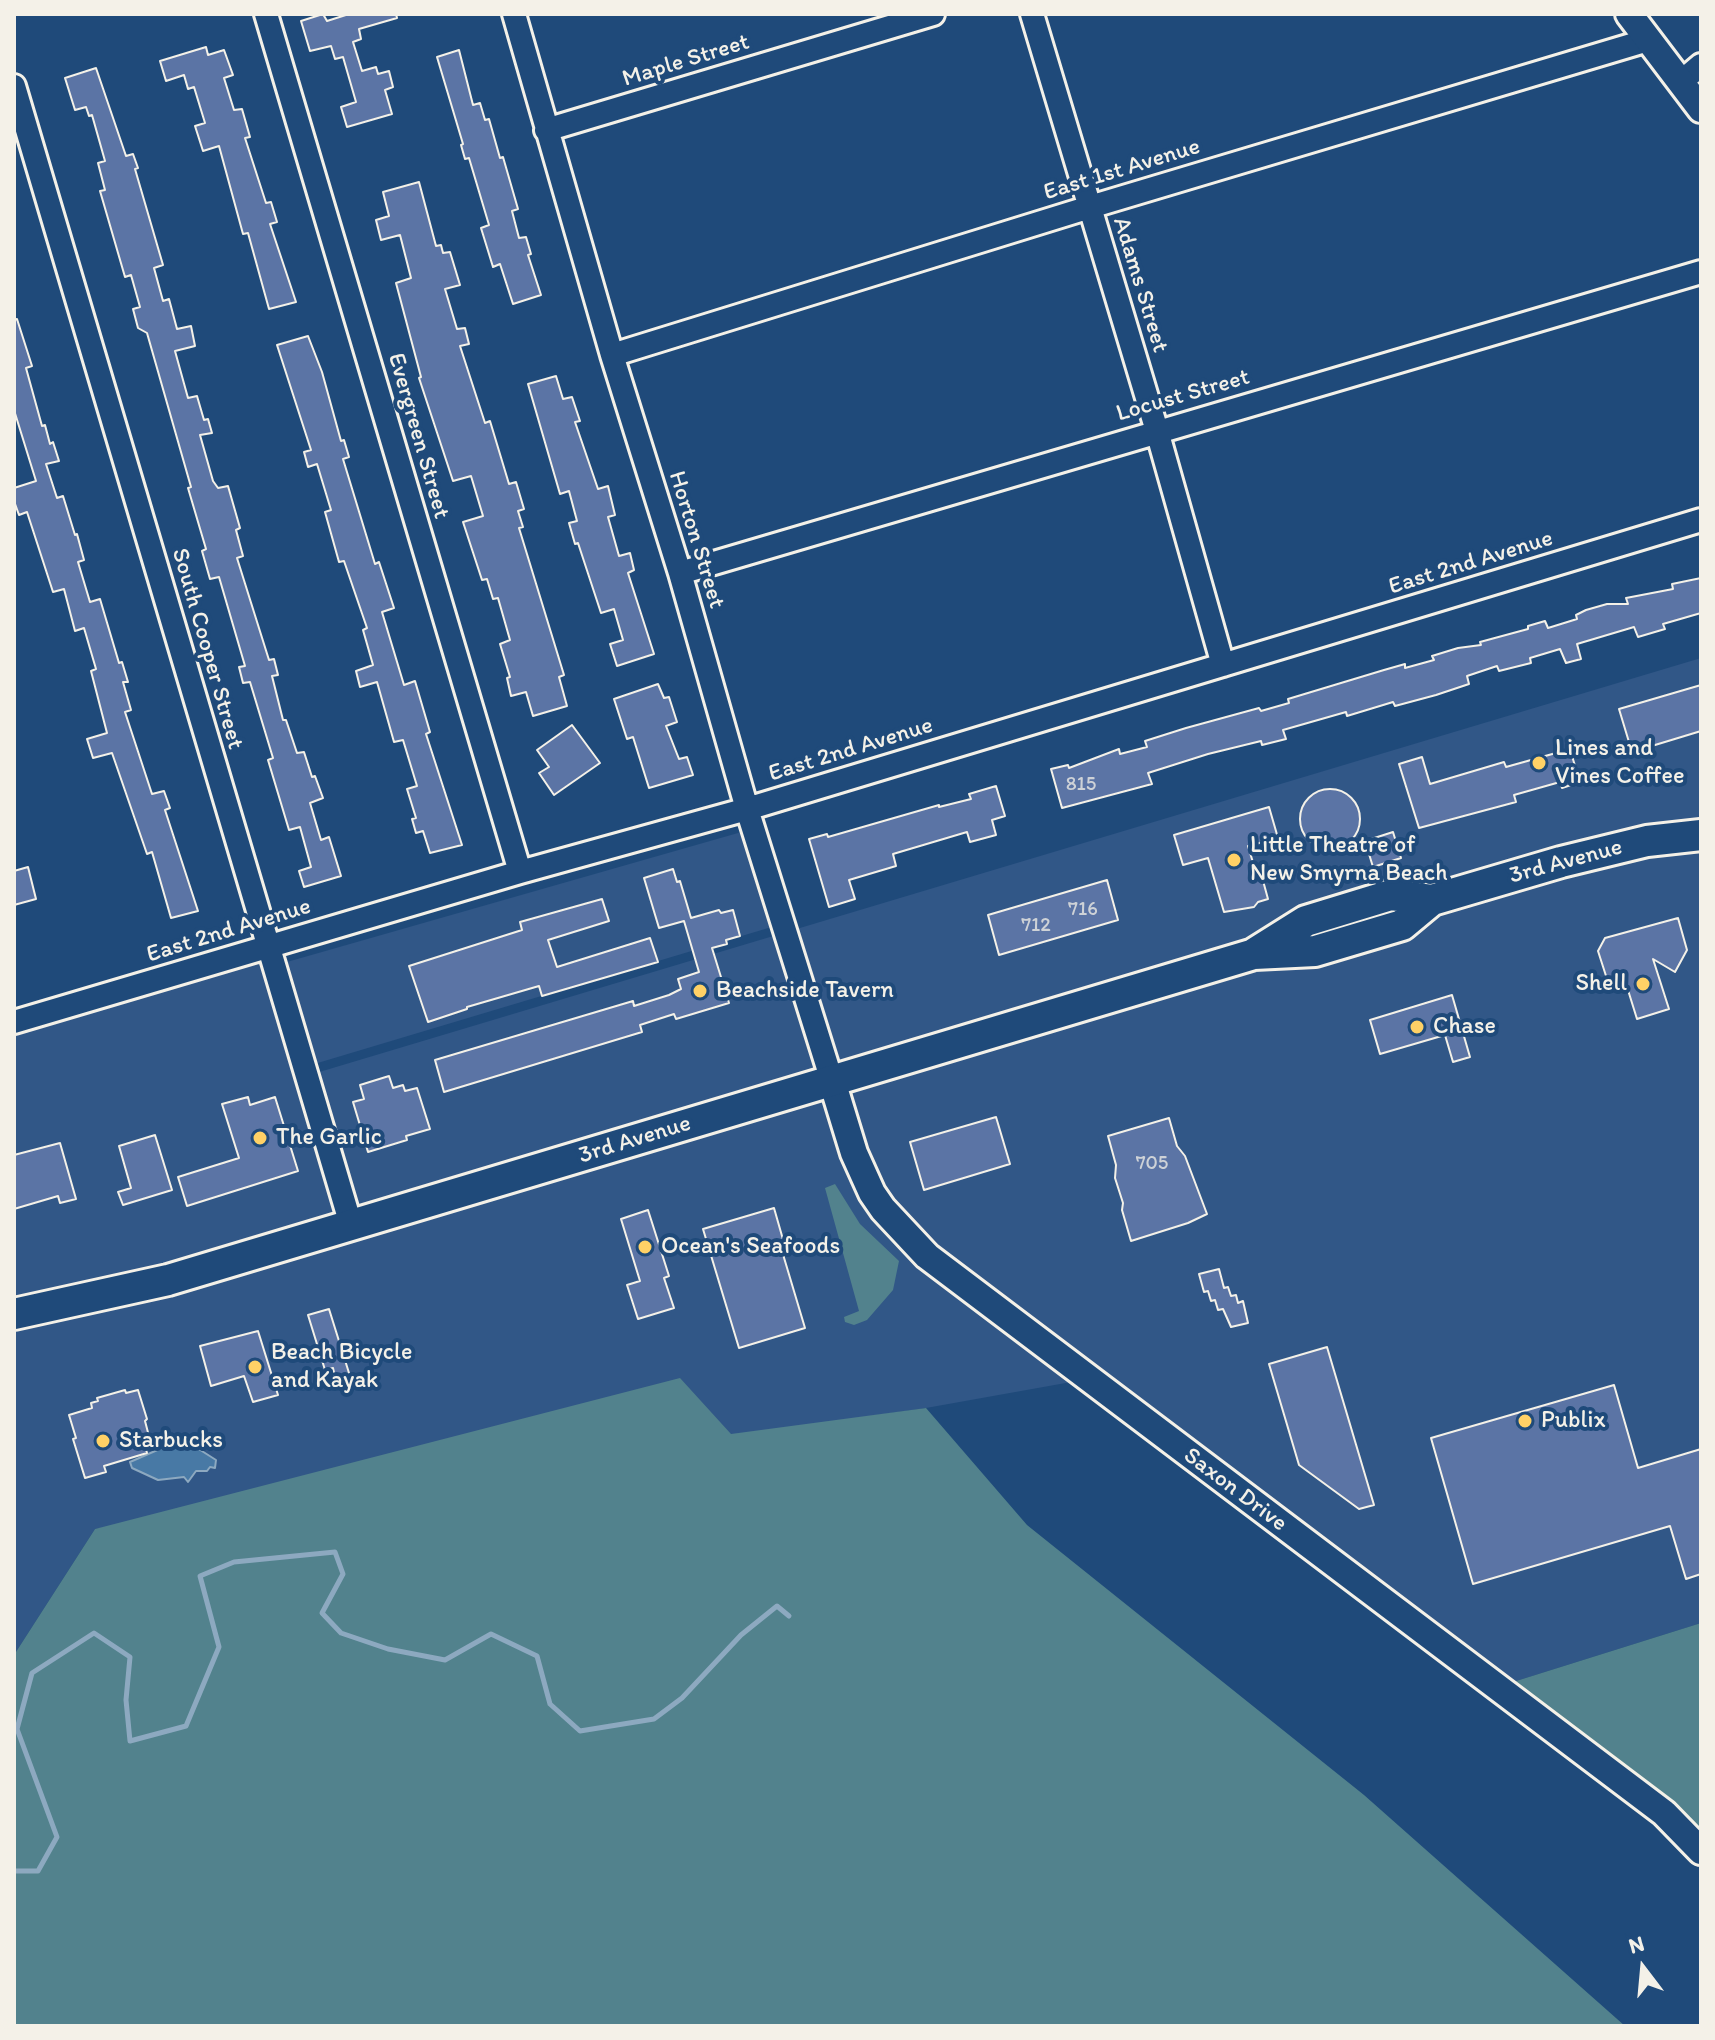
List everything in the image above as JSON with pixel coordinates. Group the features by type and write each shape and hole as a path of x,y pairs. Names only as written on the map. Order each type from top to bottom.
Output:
{"main road":[{"name":"3rd Avenue","path":"14,1314 168,1280 1254,954 1315,951 1402,925 1432,900 1605,850 1647,841 1701,835"}],"street":[{"name":"Evergreen Street","path":"266,14 520,872"},
{"name":"Horton Street","path":"514,14 747,809 832,1081"},
{"name":"Maple Street","path":"546,130 933,14"},
{"name":"Adams Street","path":"1032,14 1157,431 1223,665"},
{"path":"1629,14 1648,40 1691,73 1701,109"},
{"name":"East 1st Avenue","path":"612,355 1090,207 1648,40"},
{"name":"South Cooper Street","path":"14,86 351,1225"},
{"name":"Locust Street","path":"680,573 1701,272"},
{"name":"East 2nd Avenue","path":"14,1022 520,872 747,809 1701,520"},
{"name":"Saxon Drive","path":"832,1081 854,1153 872,1193 927,1256 1664,1813 1701,1851"}],"shaded area":[{"path":"1701,658 1701,1623 1497,1687 1088,1379 926,1408 95,1529 14,1655 14,1022 267,946 306,1076"},
{"path":"745,831 775,926 311,1065 280,964"},
{"path":"178,1441 182,1447 187,1444 194,1446 216,1460 215,1468 196,1471 188,1482 184,1477 158,1480 132,1468 130,1462"}],"green space":[{"path":"835,1184 860,1224 899,1261 893,1290 867,1320 854,1325 845,1322 844,1317 859,1311 825,1188"},
{"path":"680,1378 731,1434 926,1408 1027,1525 1364,1795 1625,2026 14,2026 14,1655 95,1529"},
{"path":"1701,1623 1701,1851 1497,1687"}],"building":[{"path":"323,14 327,21 349,14 396,14 397,18 359,29 361,39 353,42 362,71 376,67 378,74 389,71 393,87 385,90 392,114 347,127 341,107 356,102 343,57 335,59 331,46 310,51 301,21"},
{"path":"206,47 208,55 224,50 233,75 224,78 234,110 242,109 250,137 245,138 266,203 271,202 277,222 270,224 296,302 269,309 248,233 243,234 219,146 203,151 195,126 205,123 194,87 188,89 184,75 166,81 160,61"},
{"path":"459,50 473,105 480,103 485,120 489,119 500,158 503,157 518,209 512,211 519,238 526,237 531,254 528,255 541,295 513,304 500,264 493,267 481,228 489,225 469,158 465,159 437,57"},
{"path":"96,68 126,156 133,154 138,168 135,169 163,265 154,268 163,301 169,299 177,329 191,326 195,346 175,351 188,398 197,396 204,420 208,419 212,433 200,435 213,481 218,488 228,486 240,528 236,530 243,556 237,558 269,660 274,659 278,675 272,676 283,720 286,720 297,753 304,752 323,798 310,803 321,840 329,837 341,876 304,887 299,871 311,867 300,827 289,830 268,760 273,758 250,682 243,683 239,667 245,666 219,577 210,579 202,551 206,549 188,488 191,487 147,333 138,328 133,309 140,307 131,275 125,277 100,191 105,190 98,163 105,161 92,115 89,116 86,107 75,110 65,78"},
{"path":"419,182 436,246 441,245 443,253 450,252 460,285 445,289 457,329 465,328 469,344 460,346 485,423 490,421 509,484 516,482 524,509 518,511 523,527 519,528 564,675 559,677 567,706 533,716 526,692 511,696 507,678 510,677 500,644 510,640 498,598 493,599 487,579 482,580 463,522 483,516 471,476 453,481 419,378 396,283 411,278 400,235 381,240 376,220 389,216 383,192"},
{"path":"17,319 32,366 26,368 42,426 45,425 59,461 46,464 57,498 63,496 77,534 84,560 78,562 90,602 100,599 119,663 122,662 128,682 123,682 131,710 125,712 152,794 164,791 170,808 165,810 198,911 171,918 152,852 147,854 112,753 93,758 87,739 107,733 91,671 96,669 84,628 75,631 64,589 53,592 27,512 19,515 14,501 14,488 36,481 14,410 14,320"},
{"path":"308,336 322,372 341,441 344,440 349,457 343,459 375,564 379,562 394,608 382,612 404,685 415,681 430,732 426,734 462,845 430,853 423,831 416,833 412,819 416,818 407,789 417,786 403,740 394,742 377,682 360,687 356,671 373,665 363,630 367,628 344,561 339,562 325,512 331,510 317,464 308,467 304,452 311,450 277,345"},
{"path":"556,376 563,399 572,397 580,421 575,422 598,489 608,486 615,515 608,517 619,556 630,553 634,570 628,573 654,654 617,666 610,644 623,640 614,609 601,613 569,523 577,521 569,491 560,494 528,384"},
{"path":"1701,578 1701,613 1663,624 1665,629 1638,637 1634,627 1577,644 1581,659 1566,663 1560,649 1530,658 1531,663 1499,671 1497,666 1467,676 1469,684 1436,695 1395,706 1393,702 1347,716 1346,712 1283,730 1286,739 1262,745 1261,741 1208,754 1148,773 1152,784 1062,808 1051,769 1068,765 1069,768 1119,749 1120,754 1147,747 1145,741 1186,728 1289,703 1288,699 1405,664 1405,668 1434,660 1432,656 1481,645 1480,642 1545,621 1548,628 1577,619 1576,615 1586,610 1607,604 1628,604 1626,598 1673,589 1672,584"},
{"path":"658,684 664,698 669,697 677,722 666,726 679,759 687,757 693,775 649,788 633,737 627,739 614,699"},
{"path":"1701,685 1701,731 1632,752 1619,709"},
{"path":"572,725 600,763 554,795 539,773 549,767 537,750"},
{"path":"1563,751 1565,758 1572,756 1580,782 1562,788 1560,782 1514,795 1516,802 1419,828 1399,764 1422,757 1430,784 1504,762 1506,767"},
{"path":"996,786 1005,816 992,820 996,835 970,842 967,832 893,854 896,866 849,880 855,899 829,907 809,839 827,834 828,837 939,805 971,799 969,794"},
{"path":"1330,789 1342,791 1351,798 1358,807 1358,831 1351,840 1342,847 1330,849 1318,847 1309,840 1302,831 1300,819 1302,807 1309,798 1318,791"},
{"name":"Little Theatre of New Smyrna Beach","path":"1269,807 1278,838 1248,846 1268,899 1254,907 1224,912 1208,858 1183,865 1174,835"},
{"path":"1393,832 1401,858 1373,867 1365,841"},
{"path":"28,867 36,899 14,905 14,871"},
{"path":"673,869 677,882 680,881 691,918 719,910 721,913 733,910 740,936 712,948 729,1003 676,1019 674,1014 640,1025 642,1032 444,1092 435,1060 633,1001 634,1006 669,995 681,989 678,979 699,972 684,921 659,928 644,878"},
{"path":"1107,880 1118,920 999,955 988,915"},
{"path":"602,899 609,921 548,940 557,967 650,938 658,962 542,996 539,986 428,1022 409,966 522,930 520,922"},
{"path":"1678,918 1687,950 1675,972 1653,959 1669,1009 1637,1019 1623,974 1607,979 1598,951 1605,938"},
{"name":"Chase","path":"1452,995 1470,1057 1453,1062 1445,1035 1380,1054 1370,1020"},
{"path":"389,1076 393,1088 403,1085 405,1091 417,1088 430,1129 368,1152 353,1102 364,1099 360,1085"},
{"name":"The Garlic","path":"248,1097 250,1105 275,1097 298,1171 187,1206 178,1177 239,1158 222,1104"},
{"path":"996,1117 1010,1164 924,1190 910,1142"},
{"path":"1169,1118 1177,1146 1185,1156 1207,1214 1131,1241 1108,1136"},
{"path":"155,1135 172,1190 123,1205 118,1192 131,1188 119,1146"},
{"path":"60,1143 76,1199 60,1203 58,1196 14,1209 14,1155"},
{"path":"774,1208 786,1250 782,1251 805,1328 739,1348 703,1229"},
{"name":"Ocean's Seafoods","path":"648,1210 669,1276 664,1278 674,1308 638,1319 627,1285 640,1281 621,1219"},
{"path":"1219,1269 1224,1288 1228,1287 1231,1296 1236,1295 1238,1303 1243,1301 1248,1323 1231,1327 1223,1309 1218,1310 1208,1291 1204,1292 1199,1274"},
{"path":"329,1309 349,1373 335,1377 333,1368 325,1370 308,1315"},
{"path":"258,1331 278,1395 253,1402 244,1376 211,1386 200,1346"},
{"path":"1327,1347 1374,1505 1359,1509 1299,1465 1269,1364"},
{"path":"1614,1385 1638,1468 1701,1449 1701,1574 1686,1579 1670,1526 1473,1584 1431,1438"},
{"path":"125,1390 126,1393 138,1390 151,1444 145,1446 147,1453 104,1466 106,1472 85,1478 69,1415 92,1408 91,1403 98,1401 97,1398"}],"waterway":[{"path":"14,1871 38,1871 57,1837 17,1729 32,1673 94,1633 130,1657 126,1700 130,1741 186,1726 219,1647 200,1576 234,1562 335,1552 343,1574 322,1613 341,1633 388,1649 445,1660 491,1634 537,1656 550,1704 580,1731 654,1719 682,1698 741,1635 777,1606 789,1616"}],"place":[{"name":"Lines and Vines Coffee","path":"1539,763"},
{"name":"Little Theatre of New Smyrna Beach","path":"1234,860"},
{"name":"Shell","path":"1643,984"},
{"name":"Beachside Tavern","path":"700,991"},
{"name":"Chase","path":"1417,1027"},
{"name":"The Garlic","path":"260,1138"},
{"name":"Ocean's Seafoods","path":"645,1247"},
{"name":"Beach Bicycle and Kayak","path":"255,1367"},
{"name":"Publix","path":"1525,1421"},
{"name":"Starbucks","path":"103,1441"}]}
